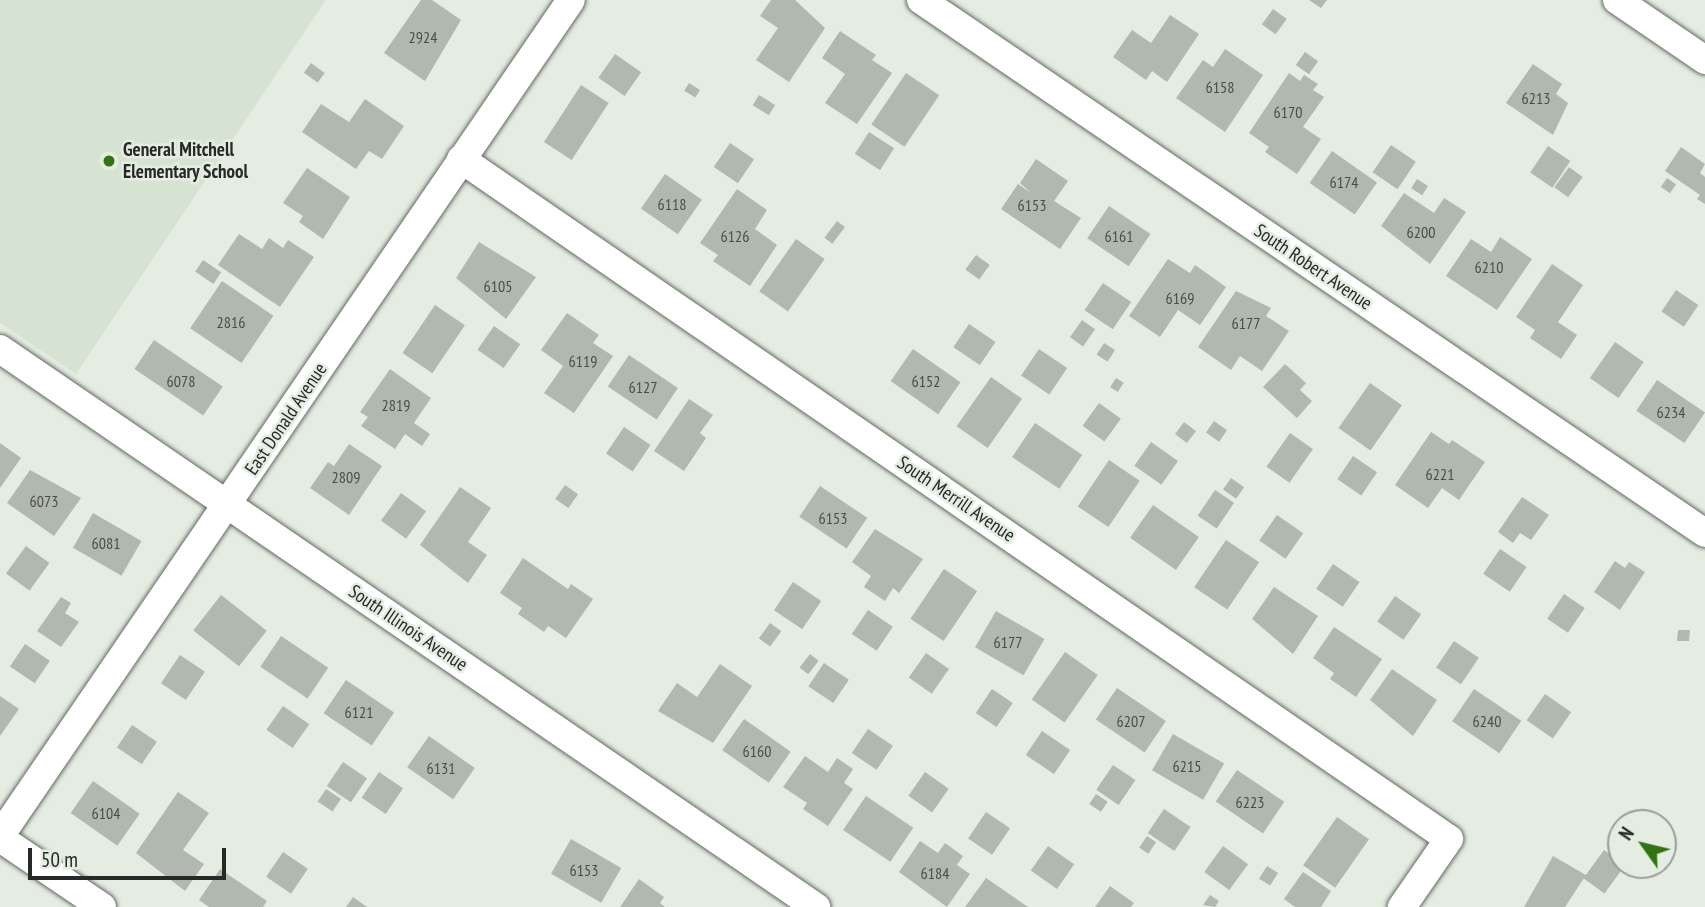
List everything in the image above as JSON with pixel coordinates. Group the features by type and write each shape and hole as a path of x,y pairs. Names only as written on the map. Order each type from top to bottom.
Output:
{"street":[{"name":"East Donald Avenue","path":"0,837 571,0"},
{"name":"South Robert Avenue","path":"921,0 1705,533"},
{"path":"1617,0 1705,60"},
{"name":"South Merrill Avenue","path":"461,159 1449,839 1402,907"},
{"name":"South Illinois Avenue","path":"0,349 816,907"},
{"path":"0,837 102,907"}],"shaded area":[{"name":"General Mitchell Elementary School","path":"0,0 326,0 76,374 0,323"}],"building":[{"path":"421,0 432,0 461,20 425,81 384,53"},
{"path":"771,0 795,0 825,28 789,82 756,60 778,28 760,16"},
{"path":"1309,0 1327,0 1321,8"},
{"path":"1273,9 1287,19 1276,34 1262,24"},
{"path":"1170,15 1199,34 1167,82 1152,71 1146,80 1113,57 1132,30 1151,43"},
{"path":"840,31 876,55 872,60 892,73 857,124 825,103 845,74 822,58"},
{"path":"1225,49 1263,75 1225,132 1176,98 1203,60 1213,67"},
{"path":"1305,52 1318,61 1309,74 1296,65"},
{"path":"615,54 641,72 625,96 598,78"},
{"path":"311,63 325,73 318,83 304,73"},
{"path":"1533,64 1562,84 1556,94 1568,103 1553,135 1506,103"},
{"path":"906,73 939,95 904,147 871,124"},
{"path":"1289,73 1300,81 1304,75 1318,84 1313,90 1324,97 1303,127 1321,139 1297,174 1265,152 1269,147 1249,133"},
{"path":"689,83 700,90 695,98 684,91"},
{"path":"581,85 609,103 572,160 544,142"},
{"path":"759,95 775,105 769,115 753,105"},
{"path":"365,99 404,126 382,159 369,151 356,169 302,132 321,104 349,122"},
{"path":"869,132 894,148 880,170 855,154"},
{"path":"730,143 754,159 738,183 714,167"},
{"path":"1391,145 1416,162 1397,189 1373,172"},
{"path":"1548,146 1570,161 1552,188 1530,173"},
{"path":"1681,147 1705,164 1700,173 1705,177 1705,204 1697,199 1700,195 1665,171"},
{"path":"1332,151 1377,183 1355,214 1310,183"},
{"path":"1036,159 1068,181 1054,201 1081,218 1060,249 1001,209 1018,184 1031,193 1020,183"},
{"path":"1569,167 1583,177 1568,197 1554,187"},
{"path":"307,168 350,197 323,239 299,222 303,216 283,203"},
{"path":"665,174 702,200 678,234 641,208"},
{"path":"1667,178 1676,184 1670,193 1661,187"},
{"path":"1417,179 1428,186 1422,195 1411,188"},
{"path":"737,189 767,210 755,229 777,245 750,286 713,261 718,255 700,243"},
{"path":"1404,193 1434,213 1444,198 1466,212 1430,264 1381,226"},
{"path":"1109,206 1150,234 1129,266 1087,238"},
{"path":"837,221 845,227 832,244 824,238"},
{"path":"239,234 262,249 269,238 283,248 288,240 314,257 280,307 218,265"},
{"path":"1500,237 1532,259 1497,310 1446,276 1471,239 1491,252"},
{"path":"796,239 825,259 788,312 759,291"},
{"path":"479,242 536,277 506,319 456,278"},
{"path":"976,255 990,265 979,280 965,270"},
{"path":"1168,259 1190,273 1195,265 1226,287 1200,325 1178,310 1160,337 1129,316"},
{"path":"203,260 221,272 213,284 195,272"},
{"path":"1552,264 1583,285 1558,322 1577,335 1561,359 1530,338 1535,330 1516,317"},
{"path":"222,281 273,316 242,363 190,328"},
{"path":"1103,283 1131,302 1113,329 1085,310"},
{"path":"1676,290 1698,305 1684,327 1661,312"},
{"path":"1236,291 1271,308 1266,316 1289,331 1262,371 1240,356 1231,370 1198,347"},
{"path":"435,305 465,325 432,373 403,353"},
{"path":"567,313 599,335 593,343 613,356 574,413 544,393 563,366 541,350"},
{"path":"1082,320 1095,329 1083,346 1070,337"},
{"path":"969,324 996,342 980,365 953,347"},
{"path":"494,326 520,344 504,368 477,350"},
{"path":"154,340 223,386 203,415 134,369"},
{"path":"1615,342 1644,362 1618,398 1590,378"},
{"path":"1104,343 1115,350 1108,362 1097,355"},
{"path":"913,349 961,382 938,414 891,381"},
{"path":"1039,349 1067,368 1049,395 1021,376"},
{"path":"629,355 678,388 657,419 608,387"},
{"path":"1285,364 1306,383 1300,390 1312,401 1297,418 1263,387"},
{"path":"390,369 431,398 414,423 430,434 422,446 405,434 395,449 361,426 368,417 360,412"},
{"path":"991,377 1022,399 988,448 957,426"},
{"path":"1116,378 1124,383 1118,392 1110,387"},
{"path":"1657,380 1705,412 1684,443 1636,411"},
{"path":"1370,383 1402,405 1370,450 1338,428"},
{"path":"689,399 713,415 700,433 706,438 684,471 654,451"},
{"path":"1099,403 1121,419 1104,442 1083,426"},
{"path":"1214,421 1227,430 1219,442 1206,432"},
{"path":"1184,422 1196,431 1187,443 1175,434"},
{"path":"1035,423 1082,455 1059,489 1012,457"},
{"path":"624,427 651,445 633,471 606,454"},
{"path":"1431,432 1449,444 1452,440 1485,462 1459,500 1442,488 1428,508 1395,485"},
{"path":"1290,433 1313,449 1289,483 1266,467"},
{"path":"1151,442 1178,461 1161,485 1134,466"},
{"path":"0,443 21,458 0,488"},
{"path":"349,444 382,466 349,515 310,488 328,462 334,466"},
{"path":"1353,456 1377,472 1361,495 1337,479"},
{"path":"1109,460 1140,481 1108,527 1078,506"},
{"path":"30,470 81,498 54,536 7,503"},
{"path":"1231,478 1244,487 1236,499 1223,489"},
{"path":"565,485 578,494 568,508 555,499"},
{"path":"820,486 867,518 847,549 799,517"},
{"path":"460,487 491,508 468,542 487,555 468,583 420,545"},
{"path":"1215,490 1234,503 1217,529 1198,516"},
{"path":"401,493 426,511 406,539 381,521"},
{"path":"1522,497 1549,515 1531,540 1520,533 1513,543 1498,532"},
{"path":"1153,505 1199,537 1176,570 1130,538"},
{"path":"93,513 141,541 121,576 73,548"},
{"path":"1277,515 1303,533 1285,559 1259,540"},
{"path":"875,529 923,559 899,593 893,588 885,601 864,587 871,576 852,562"},
{"path":"1226,540 1259,562 1227,610 1194,587"},
{"path":"26,546 49,563 29,591 6,574"},
{"path":"1500,549 1527,567 1510,592 1483,574"},
{"path":"523,558 568,589 571,584 593,599 566,638 548,626 544,632 518,614 522,608 500,593"},
{"path":"1615,561 1625,568 1629,562 1645,572 1620,610 1594,592"},
{"path":"1333,564 1360,582 1343,607 1316,589"},
{"path":"944,569 977,591 944,641 910,619"},
{"path":"793,582 821,601 802,629 774,610"},
{"path":"1274,587 1318,616 1293,654 1252,619"},
{"path":"1564,594 1585,608 1568,633 1547,619"},
{"path":"221,595 267,631 239,666 193,630"},
{"path":"1395,596 1421,614 1403,640 1377,621"},
{"path":"61,597 71,603 65,613 79,622 61,647 37,631"},
{"path":"868,610 893,627 877,651 852,634"},
{"path":"996,611 1044,639 1023,675 975,647"},
{"path":"770,623 781,631 770,647 759,638"},
{"path":"1334,627 1382,659 1356,697 1330,679 1334,673 1313,658"},
{"path":"1678,630 1690,630 1689,641 1677,641"},
{"path":"281,636 328,668 308,699 260,667"},
{"path":"1454,641 1479,658 1461,684 1436,668"},
{"path":"25,644 50,661 35,683 10,666"},
{"path":"1065,652 1098,675 1064,722 1032,700"},
{"path":"926,653 949,669 932,694 909,678"},
{"path":"810,654 819,661 808,674 800,667"},
{"path":"180,655 205,672 186,700 161,683"},
{"path":"824,663 849,680 833,703 808,686"},
{"path":"720,664 752,686 713,743 658,711 677,683 697,697"},
{"path":"1392,669 1437,700 1413,736 1370,700"},
{"path":"346,680 394,712 372,746 324,713"},
{"path":"1117,688 1166,721 1145,752 1096,720"},
{"path":"992,689 1013,703 997,727 976,713"},
{"path":"1474,689 1521,721 1499,753 1452,721"},
{"path":"1545,694 1571,712 1553,739 1527,720"},
{"path":"0,696 19,709 0,736"},
{"path":"283,706 309,724 293,748 266,730"},
{"path":"744,719 791,752 769,783 722,750"},
{"path":"132,725 157,742 142,764 117,747"},
{"path":"868,729 893,746 877,770 852,753"},
{"path":"1042,731 1070,750 1054,774 1026,755"},
{"path":"1173,734 1224,764 1203,800 1152,770"},
{"path":"429,736 475,768 453,799 407,767"},
{"path":"805,756 828,772 837,758 853,769 844,783 853,789 828,826 803,809 807,803 783,787"},
{"path":"343,762 367,778 351,802 327,786"},
{"path":"1113,765 1135,780 1119,805 1096,790"},
{"path":"1237,770 1284,802 1263,833 1216,802"},
{"path":"379,772 403,788 386,814 362,798"},
{"path":"925,772 949,789 932,812 908,796"},
{"path":"93,781 140,814 117,846 71,813"},
{"path":"326,789 341,799 333,812 318,801"},
{"path":"178,792 209,813 183,850 204,864 185,891 136,853"},
{"path":"1096,794 1108,802 1101,812 1089,804"},
{"path":"866,796 913,828 890,862 843,830"},
{"path":"1164,809 1191,827 1174,851 1148,833"},
{"path":"986,812 1010,828 992,855 968,839"},
{"path":"1337,817 1369,839 1335,888 1303,865"},
{"path":"1147,836 1156,842 1148,854 1139,848"},
{"path":"571,839 621,868 601,903 551,874"},
{"path":"920,841 938,853 945,843 963,856 957,865 970,874 947,907 899,872"},
{"path":"1048,846 1074,864 1057,889 1031,871"},
{"path":"1223,846 1248,864 1229,890 1204,872"},
{"path":"1604,850 1607,852 1607,879 1615,879 1604,894 1583,878"},
{"path":"283,852 308,869 291,894 266,877"},
{"path":"1553,856 1586,875 1565,907 1524,907"},
{"path":"1267,866 1278,873 1270,886 1259,879"},
{"path":"220,869 267,901 263,907 209,907 199,900"},
{"path":"1303,872 1331,891 1321,907 1295,907 1284,899"},
{"path":"986,878 1028,907 965,907"},
{"path":"639,879 664,897 660,903 665,907 620,907"},
{"path":"1110,886 1134,903 1131,907 1095,907"},
{"path":"1210,895 1219,901 1215,907 1203,905"},
{"path":"353,897 367,907 346,907"}],"place":[{"name":"General Mitchell Elementary School","path":"109,161"}]}
